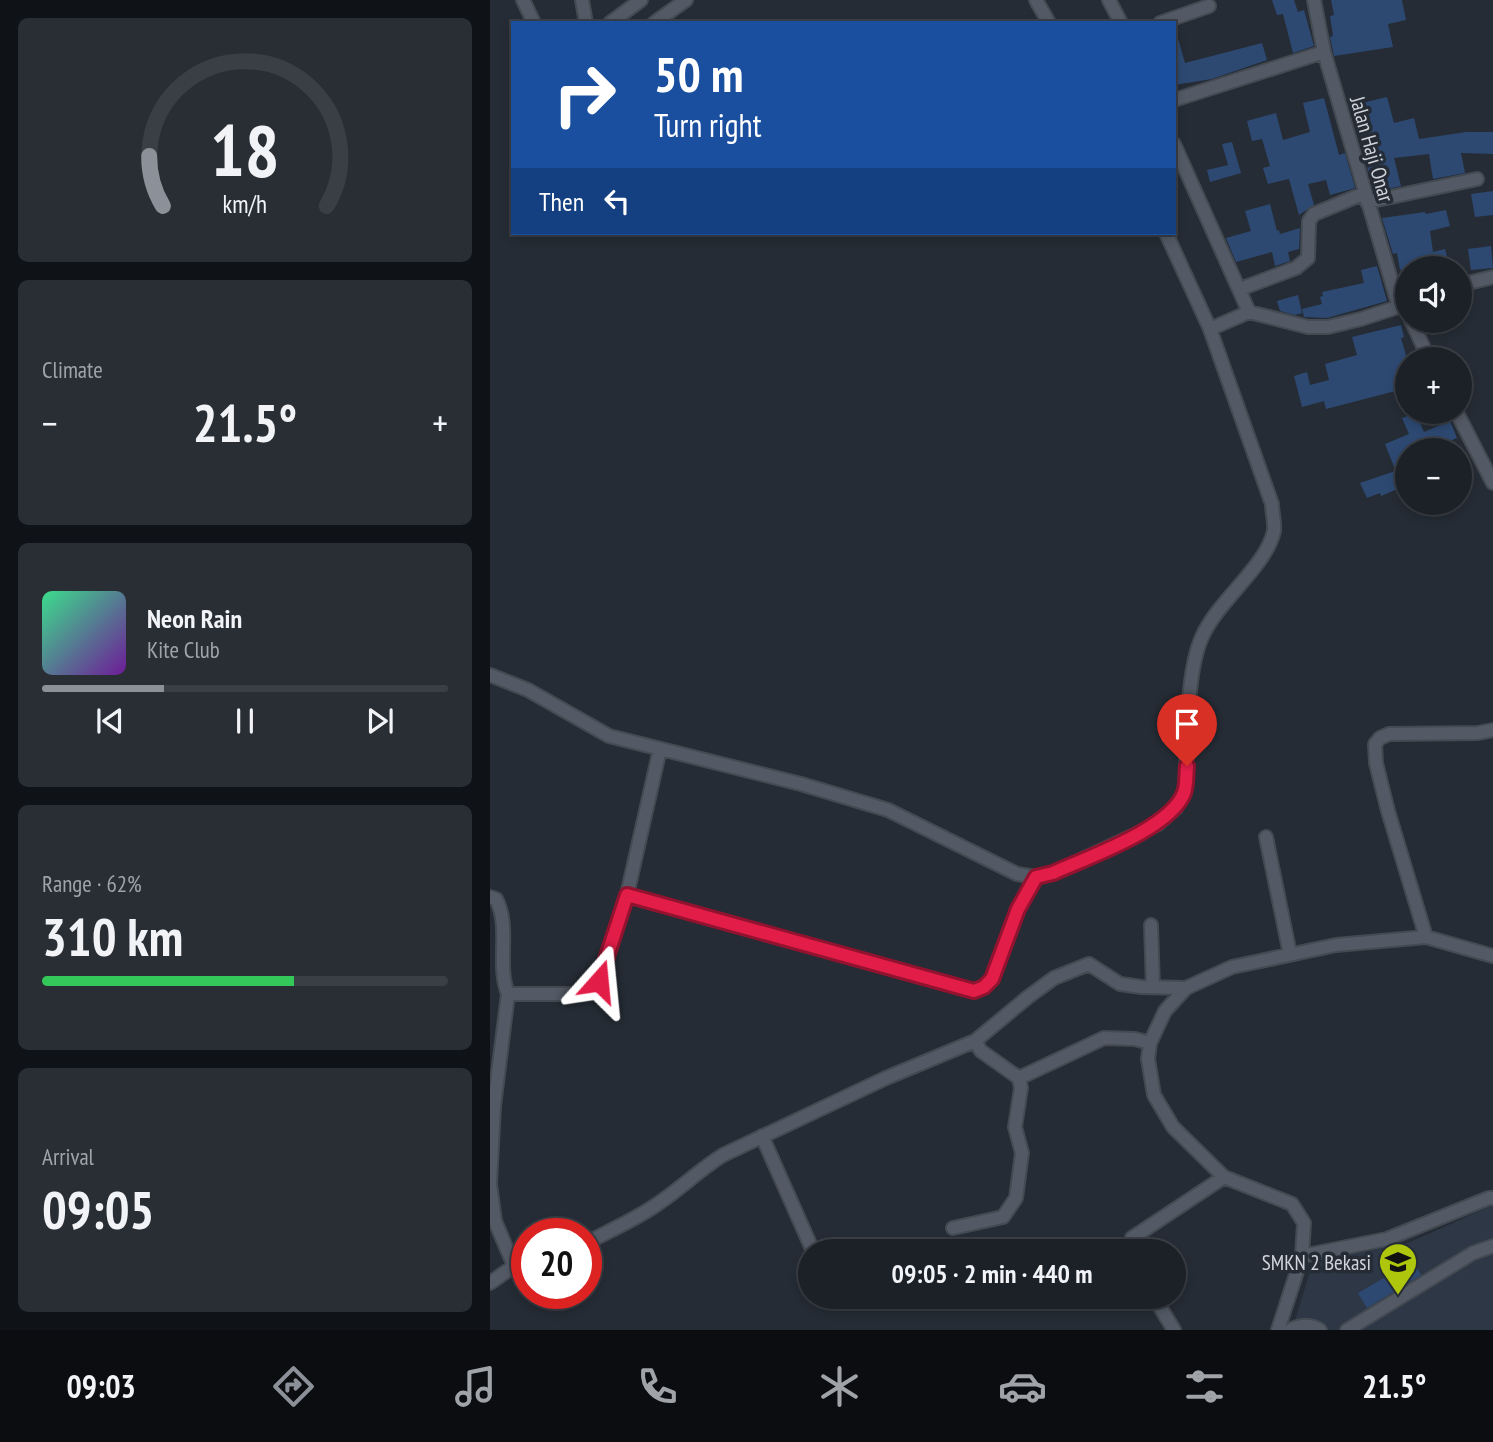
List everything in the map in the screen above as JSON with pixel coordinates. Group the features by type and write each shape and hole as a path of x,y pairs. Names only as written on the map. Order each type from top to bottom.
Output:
{"street":[{"path":"523,0 533,21"},
{"path":"582,0 586,21"},
{"path":"613,21 641,0"},
{"path":"657,21 686,0"},
{"path":"1036,0 1048,21"},
{"path":"1109,0 1120,21"},
{"name":"Jalan Haji Onar","path":"1314,0 1324,52 1366,198 1395,280"},
{"path":"1165,21 1209,5"},
{"path":"1176,99 1324,52"},
{"path":"1176,148 1249,312"},
{"path":"1240,289 1296,268 1308,258 1309,221 1314,214 1366,198 1476,179"},
{"path":"490,675 528,690 610,736 801,784 888,810 1017,874 1036,877 1053,873 1158,824 1176,808 1185,791 1193,666 1202,637 1216,611 1264,553 1274,529 1272,504 1210,328 1167,235"},
{"path":"1472,282 1493,277"},
{"path":"1210,328 1249,312 1308,327 1318,327 1361,319 1395,309"},
{"path":"1462,424 1493,483"},
{"path":"1426,937 1388,811 1376,762 1375,744 1389,734 1478,733 1493,730"},
{"path":"508,994 583,994 593,990 599,981 627,895 660,749"},
{"path":"1266,837 1290,954"},
{"path":"627,895 974,991 984,987 992,979 1018,909 1036,877"},
{"path":"490,897 496,899 502,910 502,980 508,994 494,1106 490,1184 495,1221 511,1248"},
{"path":"1152,925 1153,987"},
{"path":"1278,1330 1302,1256 1304,1223 1292,1204 1224,1177 1173,1127 1154,1095 1149,1059 1150,1043 1165,1011 1186,988 1232,967 1336,944 1426,937 1493,956"},
{"path":"602,1235 656,1205 700,1170 762,1136 886,1078 975,1041 1054,978 1089,964 1120,984 1186,988"},
{"path":"1018,1078 1104,1038 1135,1039 1150,1043"},
{"path":"953,1228 1003,1217 1016,1198 1022,1153 1015,1127 1021,1088 1018,1078 981,1051 975,1041"},
{"path":"762,1136 808,1239"},
{"path":"1132,1239 1224,1177"},
{"path":"1302,1256 1387,1239 1493,1198"},
{"path":"1347,1330 1473,1253 1493,1246"},
{"path":"490,1283 511,1271"},
{"path":"1161,1309 1174,1330"},
{"path":"1290,1330 1310,1325 1320,1330"}],"shaded area":[{"name":"SMKN 2 Bekasi","path":"1493,1205 1493,1330 1292,1330 1313,1262 1408,1243"}],"building":[{"path":"1272,0 1294,0 1298,12 1304,10 1314,46 1293,53 1283,14 1277,15"},
{"path":"1331,0 1402,0 1406,20 1388,24 1393,47 1334,56 1330,37 1333,36 1330,16 1334,15"},
{"path":"1176,35 1185,63 1262,43 1267,60 1212,79 1176,85"},
{"path":"1387,97 1394,123 1414,118 1419,139 1466,132 1493,132 1493,154 1461,153 1465,173 1433,179 1429,154 1394,158 1401,186 1374,192 1358,130 1368,126 1362,103"},
{"path":"1324,98 1339,155 1345,153 1355,188 1330,195 1326,180 1308,184 1314,205 1299,215 1289,179 1268,184 1263,168 1270,166 1262,139 1252,141 1247,121 1276,113 1283,140 1310,132 1303,103"},
{"path":"1232,142 1241,173 1210,182 1207,170 1228,165 1222,144"},
{"path":"1493,191 1493,215 1475,217 1471,194"},
{"path":"1270,204 1280,234 1300,228 1299,249 1288,252 1290,261 1275,266 1272,252 1236,262 1226,238 1251,231 1245,211"},
{"path":"1446,210 1450,226 1430,231 1433,252 1445,249 1447,256 1393,254 1382,218"},
{"path":"1491,246 1493,268 1472,270 1472,256 1469,256 1468,249"},
{"path":"1377,266 1387,301 1327,318 1304,317 1302,309 1322,304 1322,292 1364,283 1361,270"},
{"path":"1298,295 1302,313 1295,315 1280,311 1277,301"},
{"path":"1395,326 1395,333 1403,333 1404,337 1401,338 1404,347 1395,347 1395,391 1326,409 1324,401 1302,407 1294,376 1307,372 1310,385 1329,380 1325,364 1357,355 1352,337"},
{"path":"1405,424 1421,424 1424,432 1443,424 1451,424 1457,438 1399,438 1409,434"},
{"path":"1395,440 1395,469 1385,444"},
{"path":"1395,471 1395,490 1381,496 1380,493 1367,498 1360,483"},
{"path":"1413,1261 1421,1275 1367,1308 1358,1293"}],"place":[{"name":"SMKN 2 Bekasi","path":"1398,1296"}],"route":[{"path":"599,981 627,895 974,991 984,987 992,979 1018,909 1036,877 1053,873 1158,824 1176,808 1185,791 1187,766"}]}
